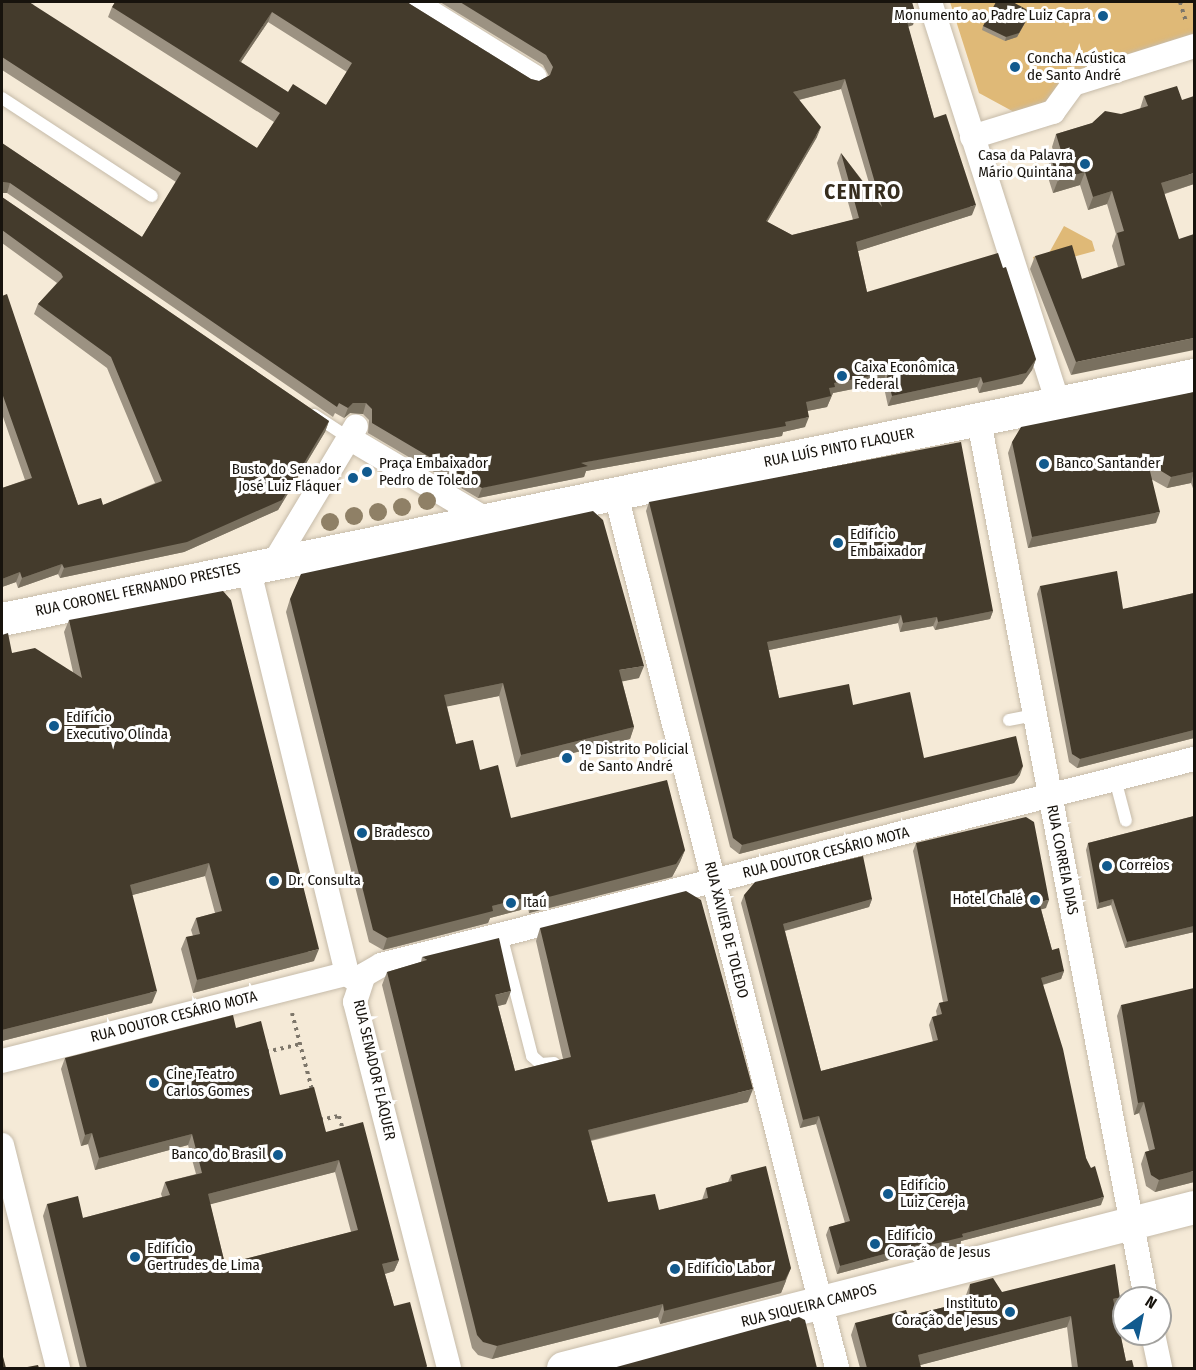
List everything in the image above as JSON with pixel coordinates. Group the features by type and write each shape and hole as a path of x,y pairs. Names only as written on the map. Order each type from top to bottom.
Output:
{"main road":[{"name":"RUA LUÍS PINTO FLAQUER","path":"484,518 1058,404 1192,382"},
{"path":"261,564 484,518"},
{"name":"RUA CORONEL FERNANDO PRESTES","path":"2,619 261,564"},
{"name":"RUA SIQUEIRA CAMPOS","path":"563,1368 1194,1207"}],"street":[{"path":"414,2 535,76"},
{"path":"930,2 1058,404"},
{"path":"972,137 1053,112 1073,84 1194,46"},
{"name":"RUA CORREIA DIAS","path":"979,421 1144,1286"},
{"path":"261,564 352,432 484,518"},
{"name":"RUA XAVIER DE TOLEDO","path":"615,491 837,1368"},
{"name":"RUA SENADOR FLÁQUER","path":"261,564 353,978 355,1002 449,1368"},
{"name":"RUA DOUTOR CESÁRIO MOTA","path":"2,1061 286,989 353,978 381,965 1194,759"},
{"path":"2,1145 58,1368"},
{"path":"1155,1346 1160,1368"}],"lane":[{"path":"2,98 152,196"},
{"path":"300,405 352,432"},
{"path":"1009,720 1035,715"},
{"path":"1115,780 1126,821"},
{"path":"501,935 532,1056 541,1064 554,1063"}],"path":[{"path":"286,989 314,1099"},
{"path":"262,1053 300,1044"},
{"path":"317,1110 320,1121 339,1116 344,1134 386,1124"}],"shaded area":[{"path":"950,2 1194,2 1194,35 1063,77 1050,101 1014,112 979,93"},
{"path":"1064,226 1092,241 1095,251 1036,267 1033,257 1049,253"}],"building":[{"path":"2,2 29,2 257,148 280,113 112,7 115,2 408,2 531,79 539,81 550,75 553,67 546,55 460,2 912,2 916,15 906,18 934,118 946,114 976,205 856,242 867,292 998,253 1003,268 1006,267 1036,359 1026,373 983,383 981,377 892,396 886,373 834,383 835,387 829,388 831,396 806,402 809,417 785,422 786,426 581,463 588,466 482,488 372,423 372,409 366,403 353,403 348,408 339,403 337,407 10,183 3,182 2,184 2,143 142,237 181,173 2,57","holes":["272,12 352,63 326,105 293,84 288,92 239,61","845,79 882,207 841,153 859,218 792,235 766,221 821,127 793,92"]},
{"path":"996,2 1013,2 1031,12 1019,33 1006,37 983,26"},
{"path":"1177,86 1182,100 1194,96 1194,173 1161,183 1179,239 1194,234 1194,338 1076,362 1035,256 1072,245 1082,279 1125,265 1117,233 1124,231 1112,191 1093,197 1085,172 1058,180 1051,158 1062,154 1056,134 1092,123 1105,111 1121,114 1148,106 1144,96"},
{"path":"2,197 329,421 282,500 187,542 64,568 62,564 22,578 20,572 2,579 2,488 32,478 2,393 2,296 7,294 78,505 101,498 103,505 162,481 111,357 38,304 63,277 61,273 2,230"},
{"path":"1194,392 1194,472 1171,477 1148,463 1160,512 1032,537 1012,442 1021,427"},
{"path":"961,442 993,611 938,622 937,617 903,623 901,615 767,642 779,698 849,684 853,705 910,692 924,758 1016,736 1023,766 1017,775 742,845 733,838 649,502"},
{"path":"593,511 603,520 644,666 619,670 634,727 521,755 503,683 444,695 456,744 473,740 480,770 498,765 511,818 667,780 685,850 676,864 533,901 532,896 492,906 493,911 387,938 373,930 290,599 301,574"},
{"path":"1117,571 1123,609 1194,593 1194,730 1080,759 1072,754 1040,586"},
{"path":"223,591 231,600 319,949 197,980 186,937 200,934 196,918 222,911 209,863 130,885 157,991 2,1030 2,635 8,633 12,653 35,648 82,678 69,620"},
{"path":"1194,816 1194,926 1127,942 1113,899 1099,903 1088,843"},
{"path":"1026,817 1034,822 1049,900 1039,902 1052,950 1059,948 1064,971 1041,978 1063,1049 1086,1158 1091,1168 1095,1166 1104,1197 962,1234 963,1237 926,1246 925,1243 840,1266 829,1227 850,1221 819,1116 803,1120 744,895 755,882 863,856 872,899 783,924 821,1071 938,1040 932,1017 942,1014 939,1003 948,1001 916,843"},
{"path":"686,891 701,900 753,1089 588,1130 608,1202 655,1194 659,1210 708,1198 706,1188 732,1181 731,1175 766,1166 791,1268 785,1280 664,1311 663,1304 497,1346 483,1342 477,1335 387,972 427,960 422,957 499,938 511,991 495,995 515,1071 571,1057 540,928"},
{"path":"1194,988 1194,1171 1159,1180 1151,1175 1145,1152 1155,1149 1144,1102 1138,1103 1121,1005"},
{"path":"233,1015 236,1028 261,1021 280,1095 314,1087 326,1132 363,1122 399,1260 382,1264 394,1306 410,1302 426,1368 87,1368 47,1204 78,1196 83,1218 170,1195 165,1182 202,1173 192,1134 99,1158 92,1133 85,1135 65,1058","holes":["339,1160 358,1230 225,1264 208,1194"]},
{"name":"Instituto Coração de Jesus","path":"1115,1264 1118,1286 1112,1286 1112,1346 1123,1346 1126,1361 1132,1360 1134,1368 1078,1368 1071,1316 918,1355 921,1368 867,1368 855,1323 906,1310 908,1316 969,1301 970,1284 993,1278 1002,1292"},
{"path":"799,1317 805,1320 817,1368 613,1368"},
{"path":"2,1353 6,1368 2,1368"},
{"path":"38,1365 39,1368 22,1368"}],"place":[{"name":"Monumento ao Padre Luiz Capra","path":"1103,16"},
{"name":"Concha Acústica de Santo André","path":"1015,67"},
{"name":"Casa da Palavra Mário Quintana","path":"1085,164"},
{"name":"Caixa Econômica Federal","path":"842,376"},
{"name":"Banco Santander","path":"1044,464"},
{"name":"Praça Embaixador Pedro de Toledo","path":"367,472"},
{"name":"Busto do Senador José Luiz Fláquer","path":"353,478"},
{"name":"Edifício Embaixador","path":"838,543"},
{"name":"Edifício Executivo Olinda","path":"54,726"},
{"name":"1º Distrito Policial de Santo André","path":"567,758"},
{"name":"Bradesco","path":"362,833"},
{"name":"Correios","path":"1107,866"},
{"name":"Dr. Consulta","path":"274,881"},
{"name":"Hotel Chalé","path":"1035,900"},
{"name":"Itaú","path":"511,903"},
{"name":"Cine Teatro Carlos Gomes","path":"154,1083"},
{"name":"Banco do Brasil","path":"278,1155"},
{"name":"Edifício Luiz Cereja","path":"888,1194"},
{"name":"Edifício Coração de Jesus","path":"875,1244"},
{"name":"Edifício Gertrudes de Lima","path":"135,1257"},
{"name":"Edifício Labor","path":"675,1269"},
{"name":"Instituto Coração de Jesus","path":"1010,1312"}],"district":[{"name":"CENTRO","path":"863,192"}]}
